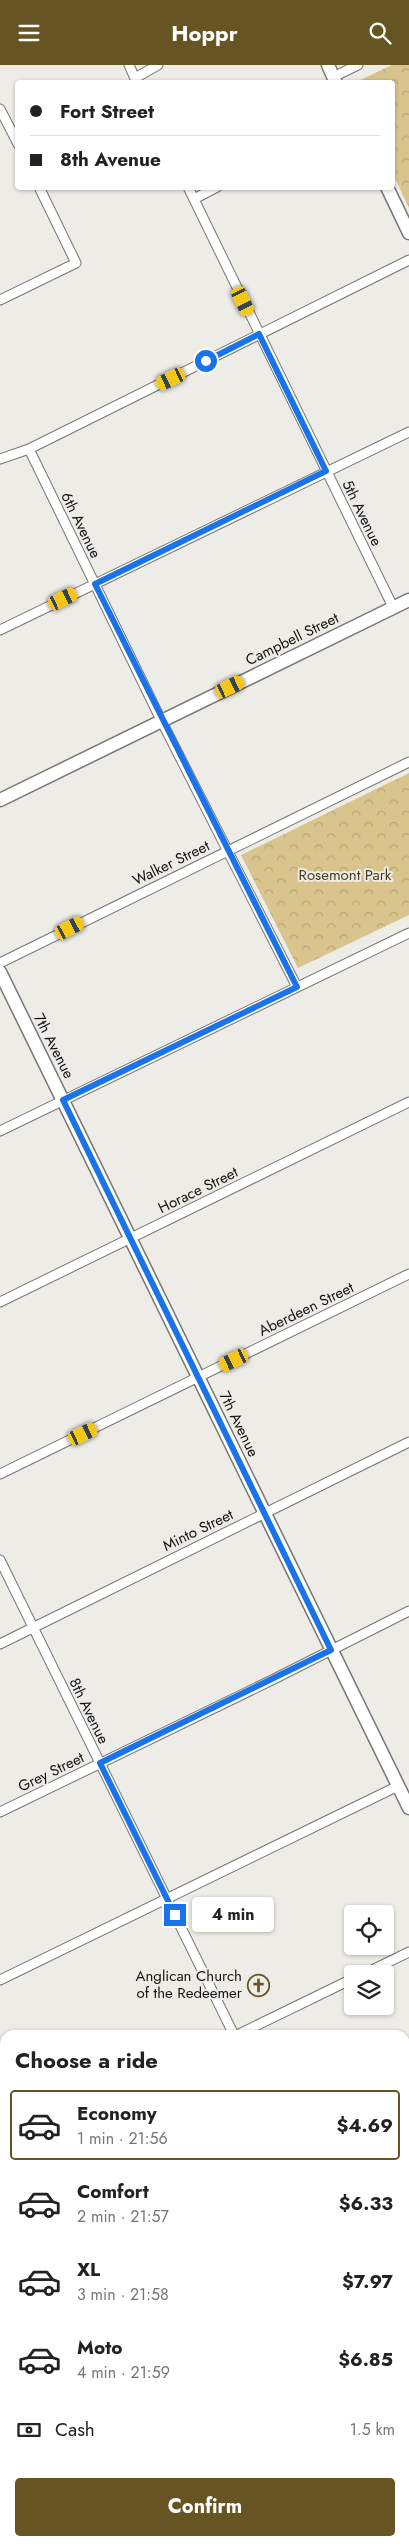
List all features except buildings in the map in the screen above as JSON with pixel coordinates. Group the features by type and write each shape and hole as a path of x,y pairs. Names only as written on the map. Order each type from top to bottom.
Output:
{"street":[{"path":"129,65 136,80 158,65"},
{"path":"332,75 358,65"},
{"path":"0,109 15,139"},
{"path":"0,300 76,263 40,190"},
{"name":"5th Avenue","path":"190,190 393,607"},
{"path":"194,199 211,190"},
{"path":"388,190 409,233"},
{"path":"0,459 29,449 409,260"},
{"path":"0,630 409,432"},
{"name":"6th Avenue","path":"29,449 161,720 297,987"},
{"name":"Campbell Street","path":"0,800 409,599"},
{"name":"Walker Street","path":"0,963 409,762"},
{"path":"0,1131 409,933"},
{"name":"7th Avenue","path":"0,972 409,1808"},
{"name":"Horace Street","path":"0,1302 409,1102"},
{"name":"Aberdeen Street","path":"0,1474 409,1274"},
{"name":"Minto Street","path":"0,1644 409,1443"},
{"name":"8th Avenue","path":"0,1560 232,2030"},
{"name":"Grey Street","path":"0,1812 409,1611"},
{"path":"0,1980 398,1786"},
{"path":"382,1965 409,1952"},
{"path":"245,2030 344,1983"}],"green space":[{"path":"392,65 409,65 409,208 395,178 395,80 360,80"},
{"name":"Rosemont Park","path":"409,773 409,915 298,968 241,855"}],"place":[{"name":"Anglican Church of the Redeemer","path":"258,1985"}],"route":[{"path":"175,1915 100,1763 331,1650 63,1100 297,987 161,720 95,584 326,471 259,334 206,361"}]}
